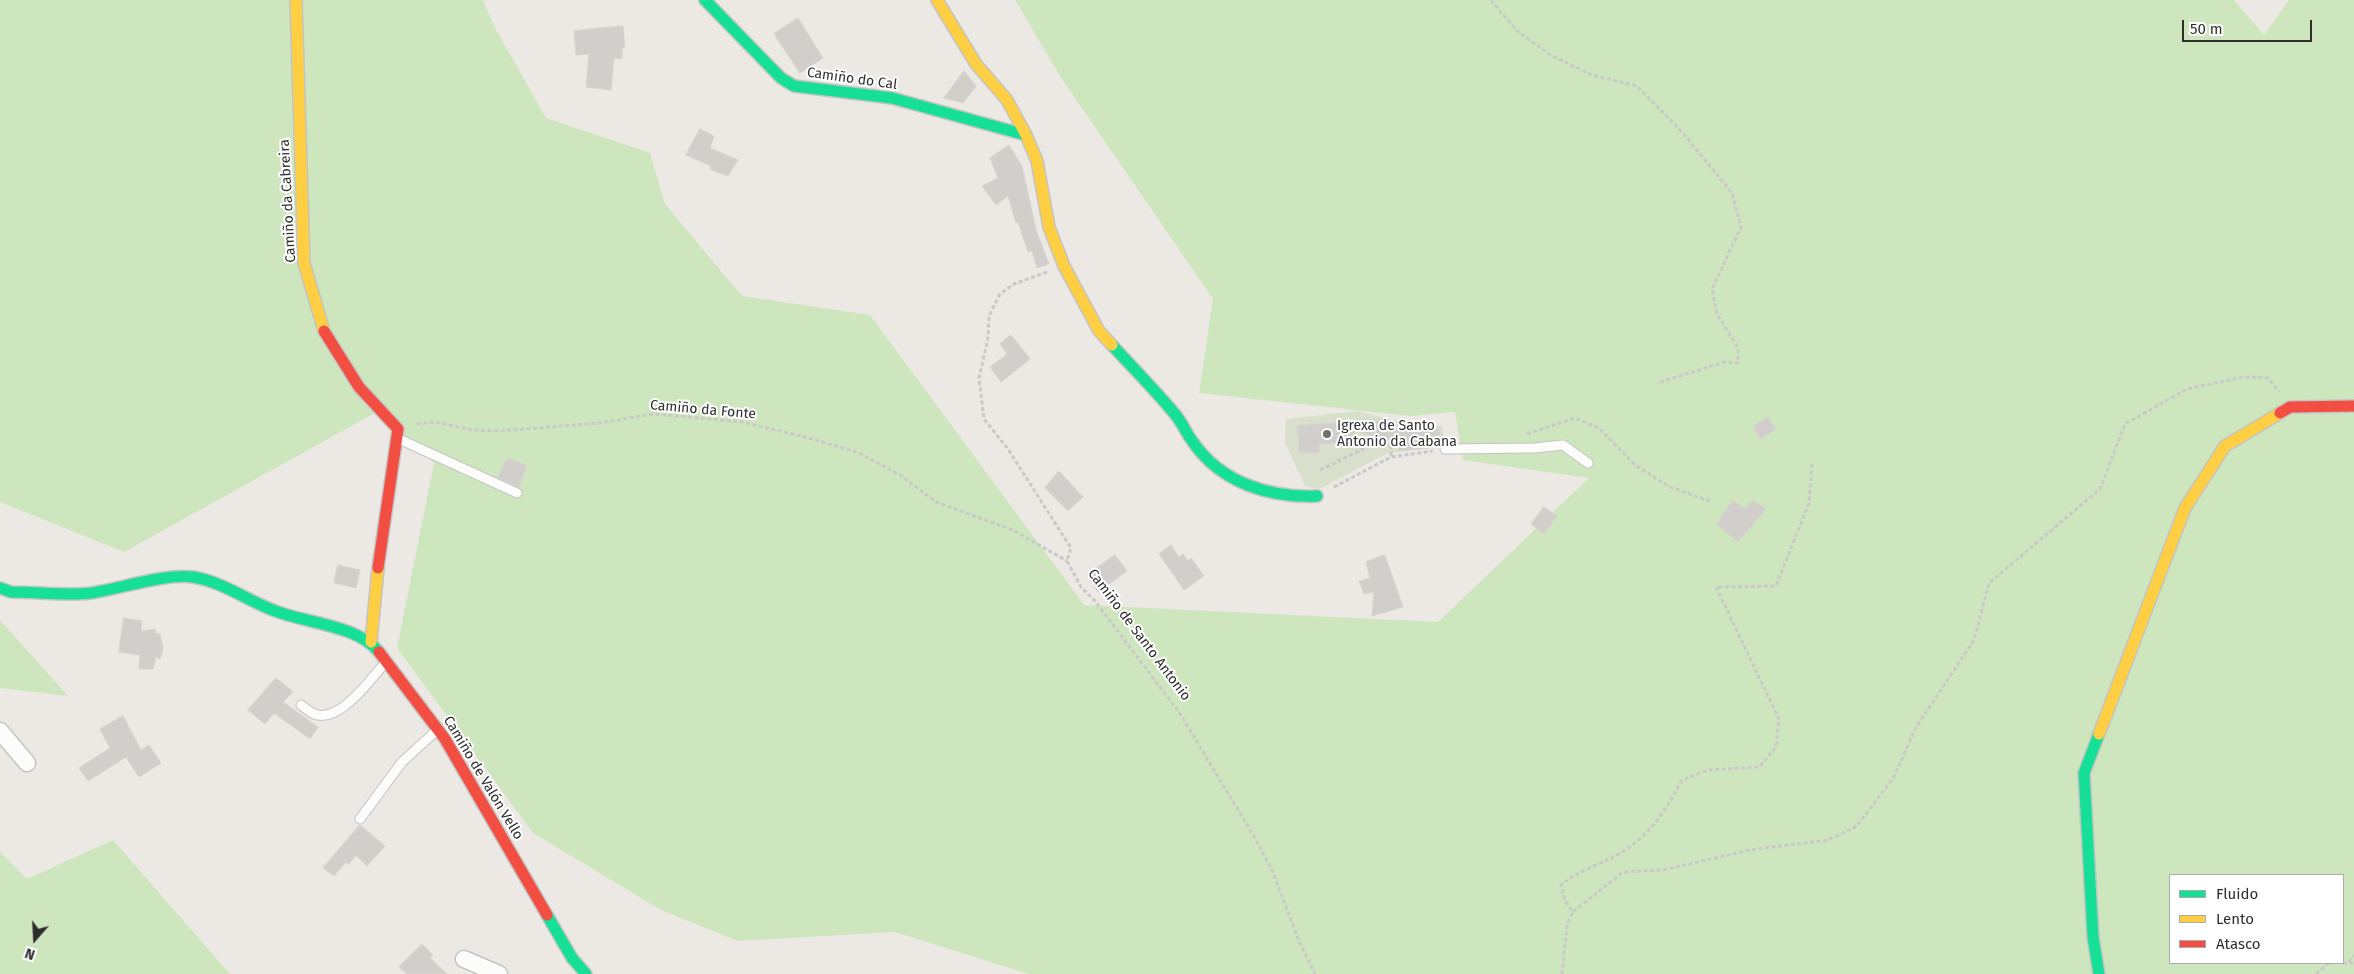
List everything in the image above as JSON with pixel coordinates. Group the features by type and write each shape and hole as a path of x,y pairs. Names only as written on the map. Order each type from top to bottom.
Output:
{"street":[{"name":"Camiño da Cabreira","path":"296,0 304,263 325,334 359,387 397,434"},
{"name":"Camiño do Cal","path":"705,0 781,78 794,86 892,98 1026,134"},
{"path":"937,0 976,64 1007,100 1026,134 1038,162 1049,227 1064,266 1099,331 1176,415 1193,443 1209,462 1228,477 1254,488 1298,496 1317,496"},
{"path":"2099,974 2093,937 2084,773 2186,508 2225,446 2290,407 2354,406"},
{"path":"0,588 11,592 89,594 167,579 192,577 218,584 278,612 322,623 371,642 378,570 397,434"},
{"name":"Camiño de Valón Vello","path":"371,642 438,729 572,958 586,974"},
{"path":"0,731 27,763"},
{"path":"464,959 499,974"}],"lane":[{"path":"397,434 517,493"},
{"path":"1445,449 1534,448 1563,444 1588,463"},
{"path":"301,706 316,715 335,713 347,705 386,662"},
{"path":"360,819 402,762 438,729"}],"path":[{"path":"1491,0 1517,30 1549,54 1592,76 1637,86 1683,133 1732,194 1741,227 1712,289 1717,314 1738,348 1738,363 1725,362 1657,384"},
{"name":"Camiño de Santo Antonio","path":"1064,266 1014,284 1000,294 989,316 988,338 978,378 984,418 1008,449 1071,548 1067,561 1081,586 1094,600 1179,712 1252,834 1272,870 1299,941 1315,974"},
{"path":"1562,974 1567,924 1573,912 1623,872 1663,870 1750,850 1828,840 1857,826 1894,778 1915,729 1974,640 1989,583 2100,489 2124,424 2187,389 2242,377 2268,378 2290,407"},
{"name":"Camiño da Fonte","path":"397,434 403,426 435,422 473,430 499,431 548,426 600,424 653,414 742,422 857,452 900,476 936,502 1013,530 1067,561"},
{"path":"1317,496 1391,457 1391,445 1377,442 1320,470"},
{"path":"1573,912 1565,901 1561,885 1575,874 1619,853 1650,829 1670,804 1681,781 1707,770 1759,767 1776,747 1779,719 1716,587 1776,586 1808,503 1812,464"},
{"path":"2349,963 2354,955"},
{"path":"2344,963 2354,963"},
{"path":"2316,974 2328,964"}],"green space":[{"path":"0,0 483,0 494,26 546,118 650,153 665,204 742,296 870,315 1084,605 1438,622 1589,478 1463,460 1455,412 1410,416 1199,393 1213,299 1060,76 1015,0 2234,0 2264,35 2289,0 2354,0 2354,974 1029,974 895,932 738,941 661,910 533,833 397,648 434,463 375,413 124,552 0,502"},
{"path":"1357,411 1401,422 1442,426 1445,446 1388,453 1319,489 1305,486 1285,442 1286,419"},
{"path":"0,620 68,696 0,688"},
{"path":"113,840 230,974 0,974 0,852 27,879"}],"building":[{"path":"798,18 823,58 800,73 774,34"},
{"path":"623,26 625,48 622,48 622,59 614,58 611,90 586,87 589,54 576,55 574,31"},
{"path":"964,71 976,86 963,103 944,98"},
{"path":"700,129 714,136 710,148 738,160 728,176 710,169 711,166 686,155"},
{"path":"1009,145 1022,166 1036,230 1049,264 1037,268 1032,251 1028,252 1018,222 1016,223 1008,196 996,205 982,186 998,178 990,158"},
{"path":"1011,335 1030,359 1001,382 990,367 1007,354 1000,344"},
{"path":"1768,417 1776,430 1760,439 1753,426"},
{"path":"1373,420 1409,428 1439,429 1440,443 1430,445 1430,448 1399,451 1398,443 1355,431 1356,441 1319,444 1319,452 1300,453 1297,426"},
{"path":"507,458 527,465 519,487 498,478"},
{"path":"1059,471 1083,497 1068,511 1045,488"},
{"path":"1733,500 1745,509 1753,500 1766,509 1738,542 1717,524"},
{"path":"1544,507 1557,516 1544,534 1531,524"},
{"path":"1171,545 1179,557 1183,554 1188,561 1191,558 1204,576 1184,590 1159,554"},
{"path":"1115,555 1127,571 1098,592 1087,575"},
{"path":"1385,555 1403,607 1372,616 1374,592 1364,594 1359,581 1370,578 1366,562"},
{"path":"338,565 360,570 356,588 334,583"},
{"path":"124,618 142,621 141,631 155,629 156,634 160,634 163,649 160,659 156,657 153,669 139,669 140,655 119,652"},
{"path":"276,678 293,692 283,702 318,727 310,739 274,713 265,724 248,710"},
{"path":"123,716 141,750 149,745 161,763 139,777 126,757 88,781 79,768 110,748 100,729"},
{"path":"360,825 385,846 367,866 356,855 348,865 346,862 334,876 323,868"},
{"path":"422,944 433,955 430,958 447,974 407,974 399,967"}],"traffic: fast":[{"path":"705,0 781,78 794,86 892,98 1026,135"},
{"path":"1112,345 1167,404 1204,456 1218,468 1232,478 1264,491 1299,496 1317,496"},
{"path":"0,588 11,592 81,594 156,579 182,576 193,577 215,583 278,612 332,626 359,636 379,652"},
{"path":"2099,734 2084,773 2093,937 2099,974"},
{"path":"547,915 572,958 586,974"}],"traffic: slow":[{"path":"296,0 304,263 324,331"},
{"path":"937,0 976,64 1007,100 1026,135 1037,161 1049,227 1064,266 1099,331 1112,345"},
{"path":"2099,734 2185,508 2225,446 2280,413"},
{"path":"371,642 378,568"}],"traffic: jam":[{"path":"324,331 359,387 398,429 378,568"},
{"path":"2280,413 2290,407 2354,406"},
{"path":"379,652 445,739 547,915"}],"place":[{"name":"Igrexa de Santo Antonio da Cabana","path":"1327,434"}]}
